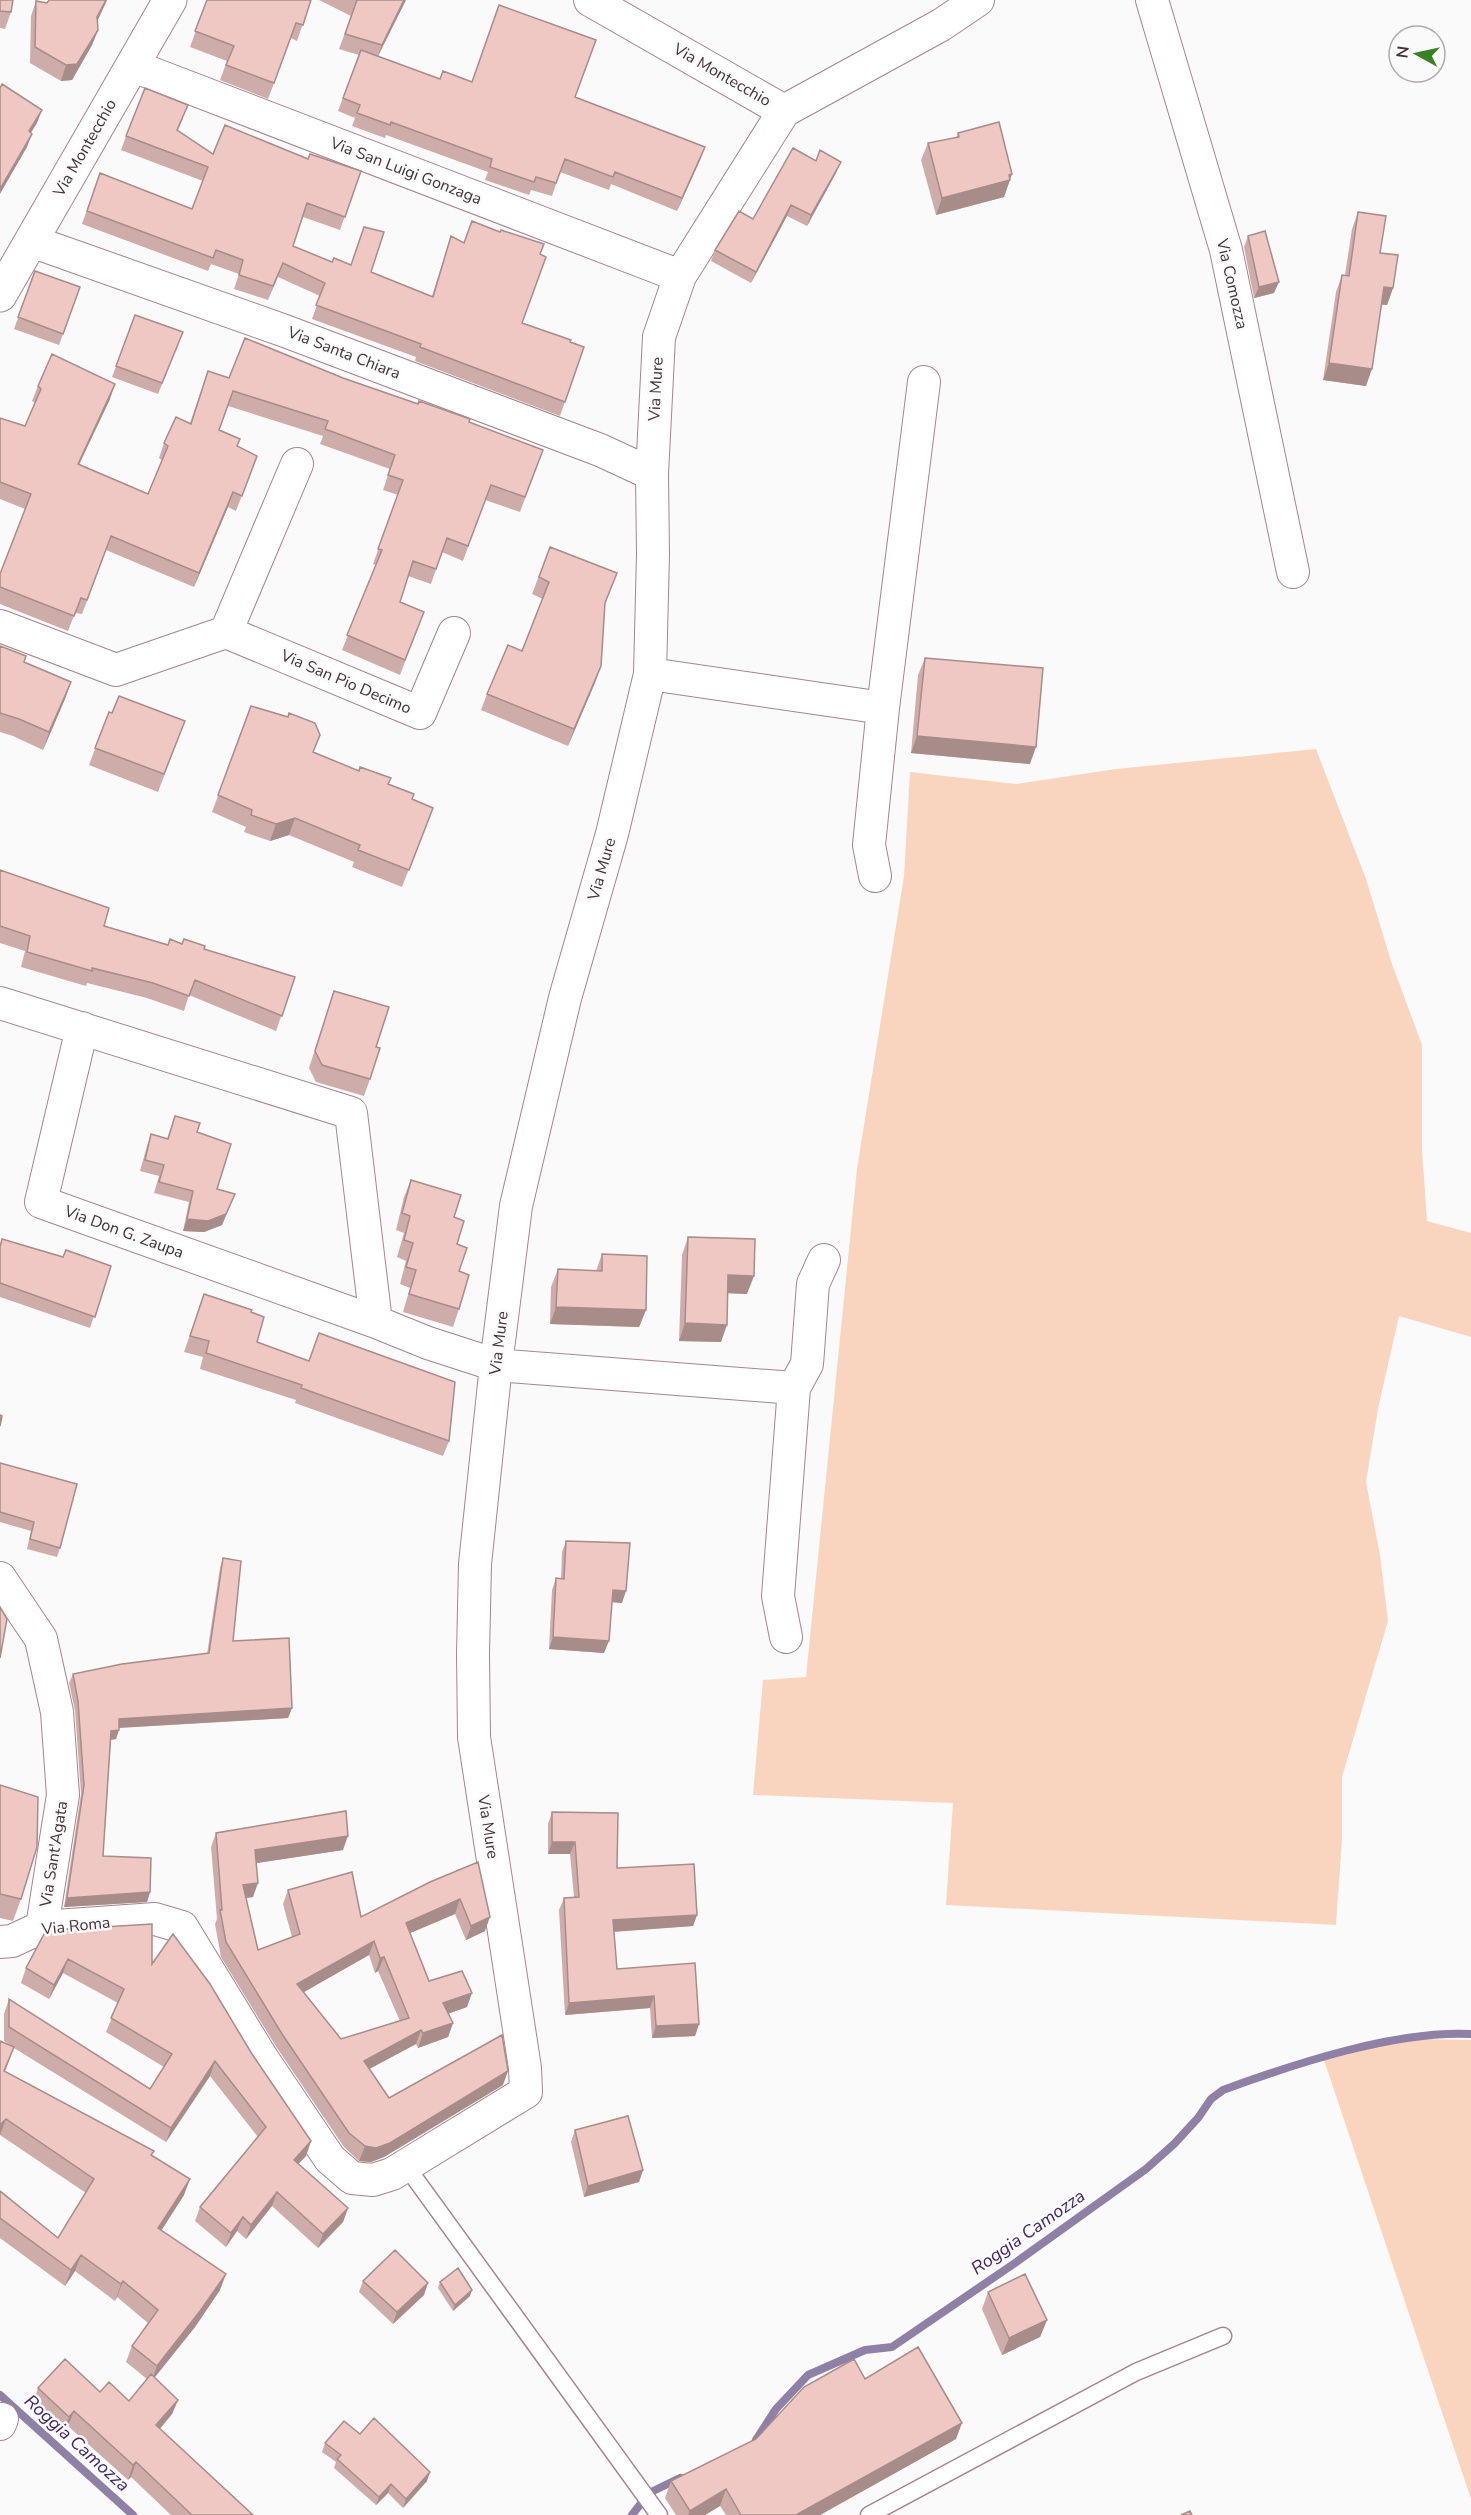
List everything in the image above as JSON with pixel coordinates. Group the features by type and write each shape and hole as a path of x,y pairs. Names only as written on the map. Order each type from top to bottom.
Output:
{"street":[{"name":"Via Montecchio","path":"0,295 170,0"},
{"name":"Via Montecchio","path":"590,0 784,111 941,25 978,0"},
{"name":"Via Comozza","path":"1152,0 1226,250 1293,572"},
{"name":"Via San Luigi Gonzaga","path":"132,66 680,276"},
{"name":"Via Mure","path":"155,1919 182,1927 262,2058 330,2159 352,2178 373,2180 406,2166 526,2092 525,2068 474,1737 473,1654 475,1564 516,1206 565,998 612,834 650,674 652,474 659,337 680,276 784,111"},
{"name":"Via Santa Chiara","path":"31,241 296,335 600,450 652,474"},
{"path":"875,876 869,845 883,708 924,382"},
{"path":"0,626 116,670 226,632 297,464"},
{"name":"Via San Pio Decimo","path":"226,632 420,713 454,633"},
{"path":"650,674 883,708"},
{"path":"0,1004 351,1113 376,1322"},
{"name":"Via Don G. Zaupa","path":"82,1028 41,1202 376,1322 428,1343 496,1365 794,1388"},
{"path":"786,1637 778,1596 794,1388 807,1364 813,1284 824,1260"},
{"name":"Via Sant'Agata","path":"0,1578 41,1639 57,1713 63,1795 42,1927"},
{"name":"Via Roma","path":"0,1942 12,1941 42,1927 155,1919"}],"lane":[{"path":"406,2166 659,2515"},
{"path":"869,2515 1137,2372 1222,2337"}],"shaded area":[{"path":"1316,749 1366,879 1392,964 1422,1045 1422,1150 1427,1221 1471,1233 1471,1337 1399,1316 1378,1409 1366,1482 1380,1555 1388,1621 1342,1777 1342,1839 1336,1925 946,1905 953,1803 753,1795 763,1680 806,1677 857,1169 904,876 910,772 1016,784 1116,769"},
{"path":"1424,2039 1471,2040 1471,2499 1322,2054 1381,2043"}],"building":[{"path":"0,0 13,0 11,12 0,11"},
{"path":"49,0 106,0 97,17 98,30 77,64 66,65 35,47 36,1 47,3"},
{"path":"207,0 311,0 303,25 296,23 274,83 226,65 234,46 195,31"},
{"path":"357,0 404,0 382,45 345,34"},
{"path":"499,5 596,40 575,97 705,147 682,198 615,172 613,177 565,159 556,183 536,177 534,182 490,167 492,159 391,122 390,125 357,113 360,105 343,98 361,50 440,79 443,71 472,82"},
{"path":"2,84 42,110 29,131 32,134 0,189 0,88"},
{"path":"145,88 188,105 177,130 213,154 225,125 308,159 310,154 361,171 345,217 307,203 293,246 332,262 334,258 351,265 364,227 384,232 371,272 433,297 451,236 464,243 472,221 500,232 501,230 544,244 540,254 546,257 522,323 571,340 570,342 584,347 565,402 316,305 325,283 283,263 273,286 239,275 243,260 216,250 213,258 87,211 100,173 192,209 208,167 126,136"},
{"path":"999,122 1012,174 1009,175 1010,180 942,198 928,143 959,137 958,133"},
{"path":"793,148 816,161 820,150 841,162 811,215 791,205 756,272 715,250 739,211 753,219"},
{"path":"1358,212 1386,216 1380,253 1398,255 1393,288 1384,287 1372,369 1329,363 1342,275 1349,276"},
{"path":"1265,231 1279,282 1259,287 1248,236"},
{"path":"35,271 80,287 63,334 18,317"},
{"path":"135,315 183,332 162,383 116,366"},
{"path":"245,338 343,378 470,419 469,422 543,450 525,497 491,485 468,546 447,538 436,569 413,561 400,602 424,612 405,660 347,635 382,550 378,549 403,480 388,475 395,455 325,429 328,421 233,391 219,430 240,439 237,446 257,456 242,496 233,492 199,573 111,536 87,600 81,598 74,616 0,587 0,574 31,494 0,482 0,418 25,426 41,389 38,386 52,354 115,384 78,464 148,494 168,446 164,443 176,417 191,424 208,371 229,378"},
{"path":"550,547 617,573 605,603 601,666 574,729 487,694 508,645 522,651 549,582 539,577"},
{"path":"0,646 26,656 24,662 71,682 49,732 0,713"},
{"path":"925,658 1043,668 1036,747 917,736"},
{"path":"119,696 185,721 164,774 95,748 109,712 112,713"},
{"path":"251,706 288,717 289,713 315,723 320,735 313,752 359,771 360,767 391,778 388,784 414,794 412,799 433,808 409,870 358,850 360,845 295,818 276,824 251,815 252,810 218,795"},
{"path":"0,870 109,908 104,926 168,945 170,939 182,944 184,939 205,946 204,949 295,977 282,1016 195,980 189,996 153,983 92,968 92,971 27,952 30,936 0,926"},
{"path":"334,991 389,1007 376,1047 380,1048 370,1079 322,1065 315,1051"},
{"path":"175,1116 200,1123 197,1132 231,1144 217,1189 235,1194 226,1214 208,1221 187,1219 193,1191 159,1182 164,1165 145,1160 151,1134 168,1139"},
{"path":"411,1180 461,1195 454,1217 464,1221 457,1244 467,1248 459,1271 469,1275 459,1309 409,1294 416,1270 406,1267 413,1243 404,1240 410,1216 402,1213"},
{"path":"688,1237 755,1239 754,1276 728,1275 727,1325 685,1323"},
{"path":"2,1239 63,1257 66,1250 111,1266 95,1317 0,1283"},
{"path":"602,1254 647,1256 646,1310 556,1307 558,1269 602,1271"},
{"path":"204,1294 252,1310 251,1312 264,1317 257,1342 309,1361 319,1333 455,1382 449,1441 301,1388 302,1385 206,1353 209,1341 190,1336"},
{"path":"0,1463 77,1484 60,1548 30,1539 34,1522 0,1512"},
{"path":"566,1541 630,1543 626,1591 613,1590 609,1641 553,1637 556,1578 564,1579"},
{"path":"223,1558 241,1561 233,1641 289,1638 292,1708 119,1719 119,1730 111,1731 103,1856 151,1858 150,1892 67,1898 84,1785 78,1701 73,1674 122,1664 209,1653"},
{"path":"0,1607 7,1619 0,1658"},
{"path":"0,1785 38,1797 37,1847 21,1899 0,1894"},
{"path":"346,1811 348,1836 255,1850 258,1883 243,1885 258,1950 300,1934 288,1890 352,1872 361,1917 430,1882 478,1862 490,1917 471,1926 460,1899 406,1923 429,1981 462,1971 472,1993 443,2003 453,2023 423,2033 421,2030 364,2061 389,2098 502,2035 508,2071 390,2143 376,2148 365,2146 349,2133 282,2034 226,1942 220,1910 222,1910 216,1833","holes":["374,1941 380,1958 384,1957 409,2018 341,2039 297,1984"]},
{"path":"552,1812 618,1813 617,1868 694,1864 697,1915 613,1920 617,1969 695,1963 699,2024 656,2026 654,1996 569,2003 564,1898 579,1897 575,1842 552,1842"},
{"path":"152,1924 152,1964 173,1934 210,1984 252,2054 311,2141 294,2160 348,2208 323,2234 277,2192 251,2225 243,2217 231,2233 200,2207 266,2127 215,2061 171,2128 9,2027 9,1999 150,2089 172,2054 111,2018 124,1989 68,1959 54,1985 26,1968 44,1934 52,1930"},
{"path":"0,2041 14,2047 4,2071 154,2151 151,2155 190,2179 158,2228 226,2274 157,2366 132,2346 158,2310 123,2281 121,2284 81,2255 71,2270 0,2218 0,2191 58,2238 94,2179 6,2119 0,2125"},
{"path":"628,2116 643,2170 588,2186 575,2130"},
{"path":"395,2250 428,2283 397,2312 363,2281"},
{"path":"458,2268 472,2290 455,2305 440,2282"},
{"path":"1025,2274 1047,2320 1009,2338 988,2292"},
{"path":"918,2347 962,2423 796,2515 741,2515 726,2489 690,2511 671,2481 756,2439 804,2387 854,2359 865,2379"},
{"path":"65,2359 100,2392 109,2382 129,2401 151,2374 178,2400 156,2425 253,2515 192,2515 136,2462 133,2465 74,2411 69,2417 38,2388"},
{"path":"374,2418 430,2472 406,2499 391,2484 379,2497 337,2459 341,2455 325,2443 344,2421 360,2434"}],"waterway":[{"name":"Roggia Camozza","path":"756,2440 776,2409 808,2375 865,2350 892,2347 1015,2263 1146,2169 1174,2144 1198,2118 1211,2099 1223,2090 1313,2060 1378,2043 1411,2037 1471,2034"},
{"name":"Roggia Camozza","path":"0,2395 133,2515"},
{"name":"Roggia Camozza","path":"632,2515 649,2493 680,2478"}]}
